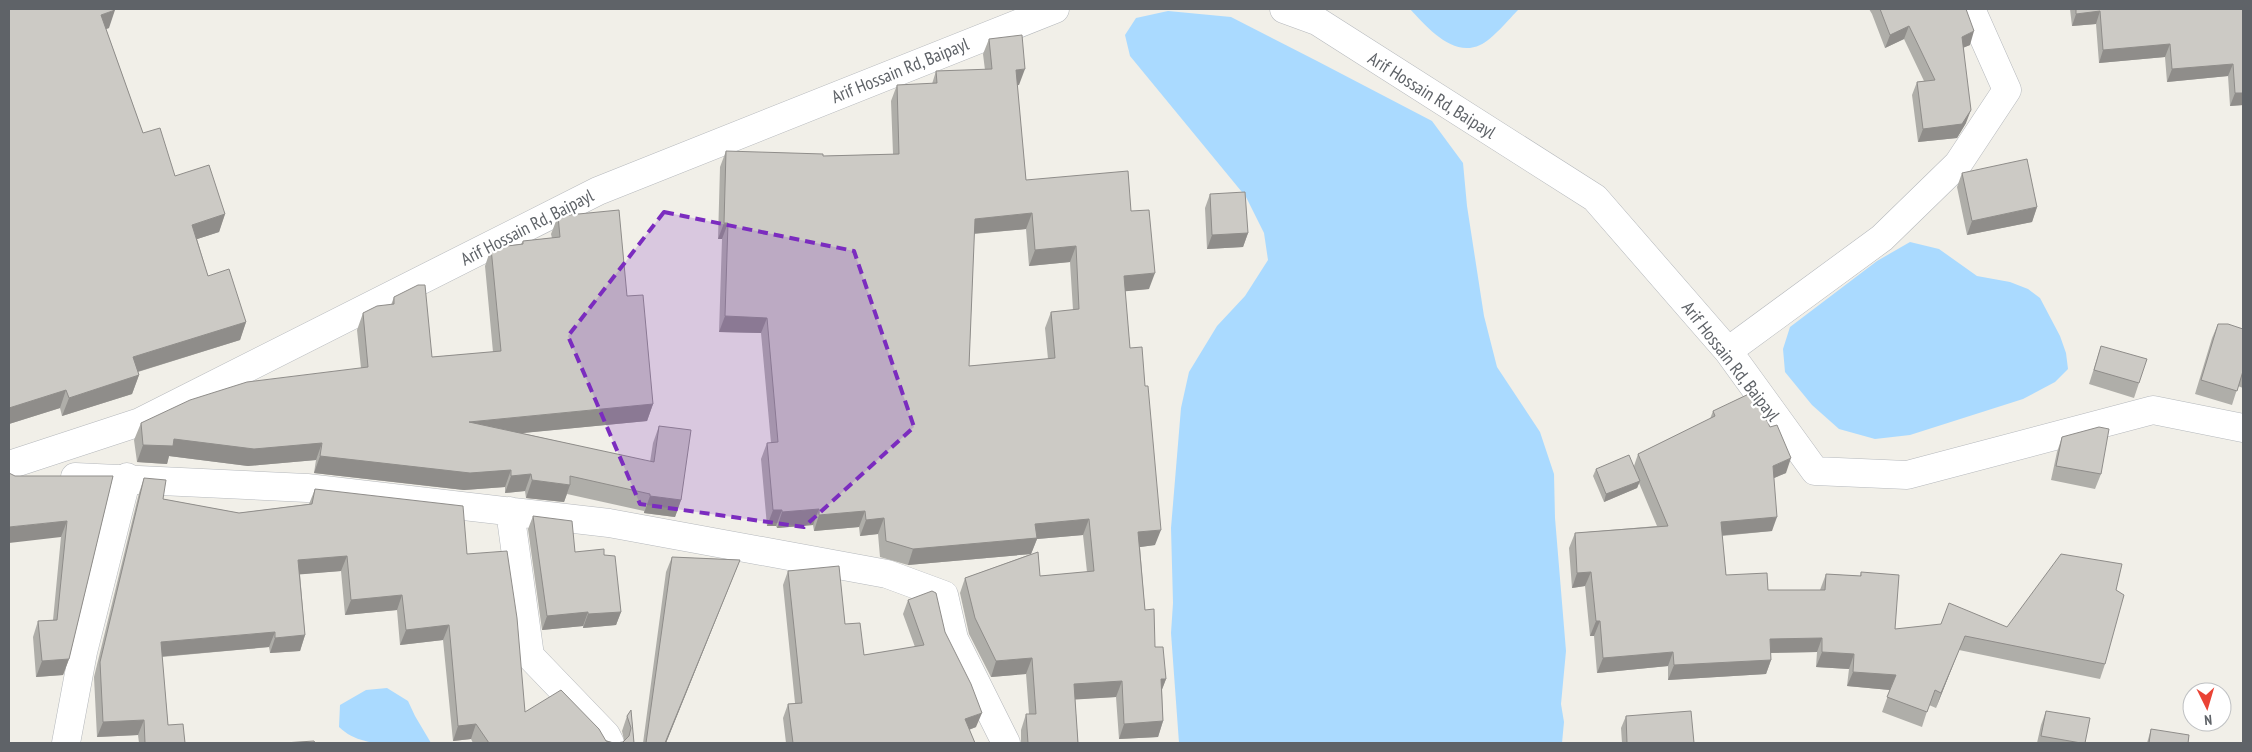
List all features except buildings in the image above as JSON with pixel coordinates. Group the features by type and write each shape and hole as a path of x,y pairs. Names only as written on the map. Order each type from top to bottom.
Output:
{"street":[{"name":"Arif Hossain Rd, Baipayl","path":"9,465 140,422 598,191 1055,9"},
{"name":"Arif Hossain Rd, Baipayl","path":"1284,9 1317,22 1594,198 1728,351 1815,471 1907,475 2153,410 2243,428"},
{"path":"1728,351 1882,238 1958,164 2007,90 1972,9"},
{"path":"9,476 127,478 307,488 609,523 887,574 944,595 954,640 1006,743"},
{"path":"66,743 83,652 127,478"},
{"path":"510,512 530,656 606,735 610,743"}],"highlighted area":[{"path":"664,212 854,251 914,427 804,527 640,504 568,336"}],"water":[{"path":"1410,9 1519,9 1490,39 1470,48 1450,44 1441,39"},
{"path":"1168,11 1231,17 1317,61 1432,121 1463,163 1467,206 1484,316 1497,367 1540,432 1554,474 1555,518 1566,651 1561,704 1564,722 1562,743 1179,743 1171,633 1173,603 1171,528 1181,408 1189,372 1217,326 1245,296 1268,260 1264,233 1246,197 1130,56 1125,35 1136,18"},
{"path":"1910,242 1939,249 1977,276 2010,282 2028,289 2040,298 2060,336 2066,353 2068,369 2055,382 2023,399 1910,435 1875,439 1839,429 1812,405 1785,372 1783,349 1790,327 1877,261"},
{"path":"387,688 408,701 431,743 382,744 370,742 359,739 339,727 340,705 366,690"}]}
